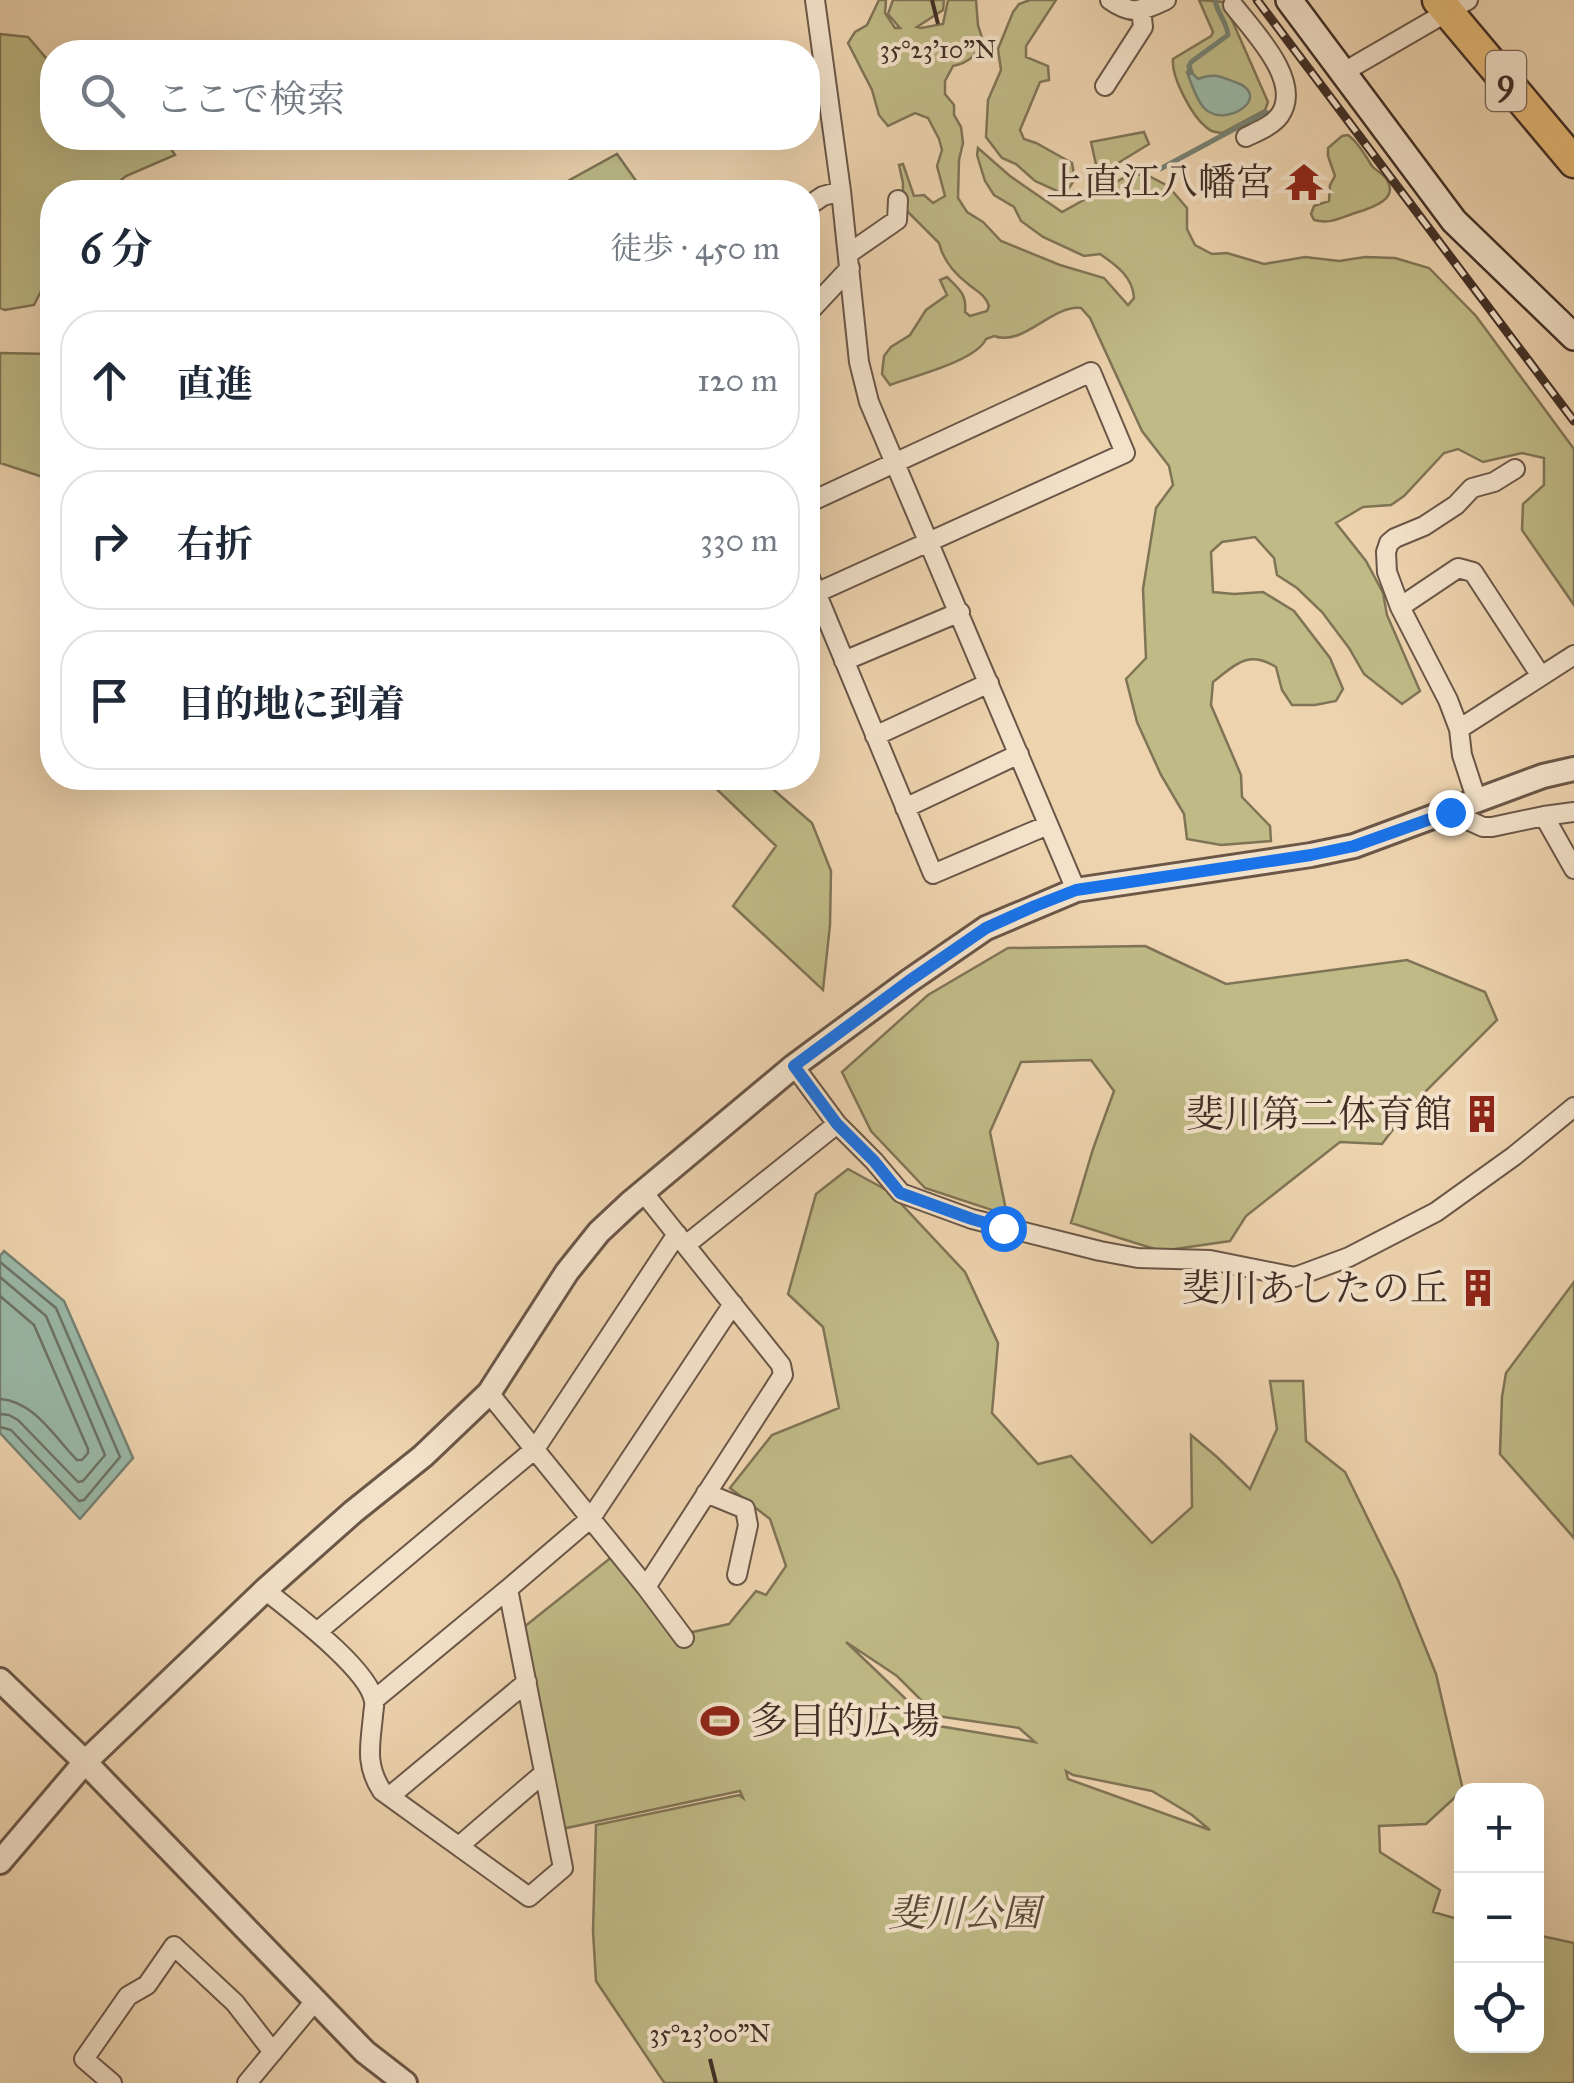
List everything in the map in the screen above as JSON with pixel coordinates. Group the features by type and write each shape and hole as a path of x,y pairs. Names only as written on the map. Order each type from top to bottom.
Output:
{"highway":[{"name":"9","path":"1451,4 1574,162"}],"main road":[{"path":"1289,0 1454,220 1574,337"}],"street":[{"path":"815,0 841,190 855,253 858,362 870,402 1076,890"},
{"path":"1110,0 1124,10 1166,0"},
{"path":"1231,3 1253,41"},
{"path":"1231,3 1268,51 1284,78 1286,94 1282,113 1271,124 1246,137"},
{"path":"1342,73 1451,4"},
{"path":"1106,86 1143,28 1140,9"},
{"path":"820,198 841,190"},
{"path":"820,298 855,253 897,220 898,200"},
{"path":"820,498 1091,372 1124,453 820,591"},
{"path":"1477,801 1462,754 1459,729 1400,607 1386,552 1395,538 1424,526 1456,506 1472,488 1494,482 1514,468"},
{"path":"1400,607 1458,568 1473,572 1541,676"},
{"path":"820,603 932,874 1048,825"},
{"path":"844,661 960,612"},
{"path":"1459,729 1574,655"},
{"path":"875,736 990,683"},
{"path":"905,808 1019,754"},
{"path":"0,1862 86,1762 265,1590 423,1456 489,1393 567,1272 599,1232 794,1066 909,981 986,928 1076,890 1354,846 1543,776 1574,769"},
{"path":"1450,812 1492,827 1574,812"},
{"path":"1544,816 1574,870"},
{"path":"794,1066 837,1124 900,1193 972,1219 1100,1251 1138,1258 1210,1260 1295,1277 1349,1257 1436,1212 1574,1108"},
{"path":"317,1632 535,1449 682,1239 837,1124"},
{"path":"644,1192 781,1365 782,1375 646,1587"},
{"path":"374,1700 591,1518 733,1304"},
{"path":"489,1393 684,1638"},
{"path":"706,1493 745,1510 748,1526 737,1575"},
{"path":"265,1590 353,1666 374,1700 369,1757 373,1777 382,1791 529,1896 563,1868 508,1589"},
{"path":"0,1680 86,1762 365,2052 405,2083"},
{"path":"390,1796 527,1682"},
{"path":"459,1846 544,1773"},
{"path":"112,2083 84,2059 128,1996 148,1985 174,1946 235,2003 273,2052"},
{"path":"247,2083 314,2001"}],"green space":[{"path":"879,0 886,0 885,13 895,28 900,28 888,14 893,0 944,0 943,10 917,27 921,28 943,24 948,0 976,0 983,41 971,58 953,66 945,81 945,94 954,105 963,143 958,198 967,212 1001,241 1104,278 1128,305 1134,298 1127,278 1100,254 1084,256 1043,237 1021,221 1014,207 994,195 985,181 978,148 1062,212 1127,176 1145,174 1168,186 1187,208 1187,229 1195,245 1212,254 1227,253 1264,264 1305,257 1339,261 1395,258 1429,268 1476,316 1574,449 1574,605 1522,530 1523,504 1544,485 1544,458 1522,453 1483,462 1458,449 1444,453 1391,505 1363,507 1336,523 1366,561 1383,593 1387,615 1420,691 1402,704 1364,674 1322,612 1277,575 1274,558 1255,537 1222,542 1211,552 1213,592 1263,592 1294,611 1330,658 1343,689 1336,701 1292,705 1282,690 1276,667 1257,659 1242,661 1213,682 1211,705 1241,775 1242,797 1270,826 1271,841 1221,845 1187,839 1184,814 1137,722 1126,679 1146,658 1143,589 1156,508 1173,485 1169,466 1142,431 1090,318 1081,308 1070,309 1016,336 986,339 958,361 928,372 890,385 882,374 884,356 891,347 910,335 926,310 947,295 940,280 947,277 958,289 970,316 987,311 989,306 953,270 939,243 903,207 899,165 903,164 914,196 924,195 933,203 945,196 937,166 942,150 928,118 915,113 888,126 879,115 872,90 848,43 855,32 867,25"},
{"path":"1056,0 1026,46 1026,57 1048,66 1049,80 1040,82 1020,130 1024,139 1072,163 1075,179 1069,188 1059,192 1002,158 986,137 988,100 1001,70 998,49 1013,12 1019,4"},
{"path":"1199,0 1224,2 1268,102 1265,110 1222,133 1200,122 1173,67 1173,59 1213,32"},
{"path":"0,34 28,37 40,51 40,150 172,150 175,155 121,180 40,180 40,293 34,305 0,308"},
{"path":"1144,132 1149,144 1105,171 1097,169 1091,142"},
{"path":"1348,135 1384,176 1390,191 1382,202 1367,209 1333,220 1314,220 1314,206 1329,201 1335,176 1328,148"},
{"path":"617,154 635,180 570,180"},
{"path":"0,353 40,354 40,476 0,463"},
{"path":"718,790 774,790 812,823 831,871 823,990 733,906 776,846"},
{"path":"1145,946 1226,984 1407,960 1485,992 1497,1020 1410,1107 1382,1144 1340,1142 1246,1216 1230,1241 1161,1251 1071,1223 1114,1091 1091,1060 1021,1062 990,1132 1007,1215 925,1188 871,1131 842,1072 928,995 1008,948"},
{"name":"斐川公園","path":"848,1169 890,1192 965,1272 998,1343 992,1413 1038,1464 1071,1456 1152,1543 1192,1507 1191,1435 1250,1489 1277,1429 1270,1381 1303,1381 1306,1441 1345,1472 1398,1580 1436,1674 1461,1783 1454,1783 1454,1798 1426,1824 1379,1826 1380,1852 1440,1890 1433,1912 1454,1918 1454,2053 1544,2053 1544,1937 1574,1943 1574,2083 663,2081 596,1981 596,1825 739,1795 743,1798 740,1791 562,1829 524,1627 613,1556 674,1636 729,1624 756,1591 766,1595 786,1566 770,1519 730,1488 772,1435 839,1408 823,1327 788,1294 816,1194","holes":["846,1642 897,1676 937,1716 1019,1728 1035,1742 933,1725","1066,1771 1152,1791 1210,1830 1068,1779"]},
{"path":"1574,1282 1574,1538 1500,1454 1506,1373"}],"water":[{"path":"1191,68 1198,79 1216,76 1246,88 1248,102 1234,113 1213,114 1196,96 1187,72"},
{"path":"4,1251 64,1301 133,1458 80,1519 0,1433 0,1256"}],"waterway":[{"path":"1190,73 1191,62 1228,35 1215,0"},
{"path":"1160,169 1266,112"}],"railway":[{"path":"1257,0 1574,421"}],"place":[{"name":"上直江八幡宮","path":"1304,182"},
{"name":"斐川第二体育館","path":"1482,1114"},
{"name":"斐川あしたの丘","path":"1478,1288"},
{"name":"多目的広場","path":"720,1721"}],"route":[{"path":"1003,1228 900,1193 837,1124 794,1066 986,928 1076,890 1311,855 1354,846 1450,812"}]}
